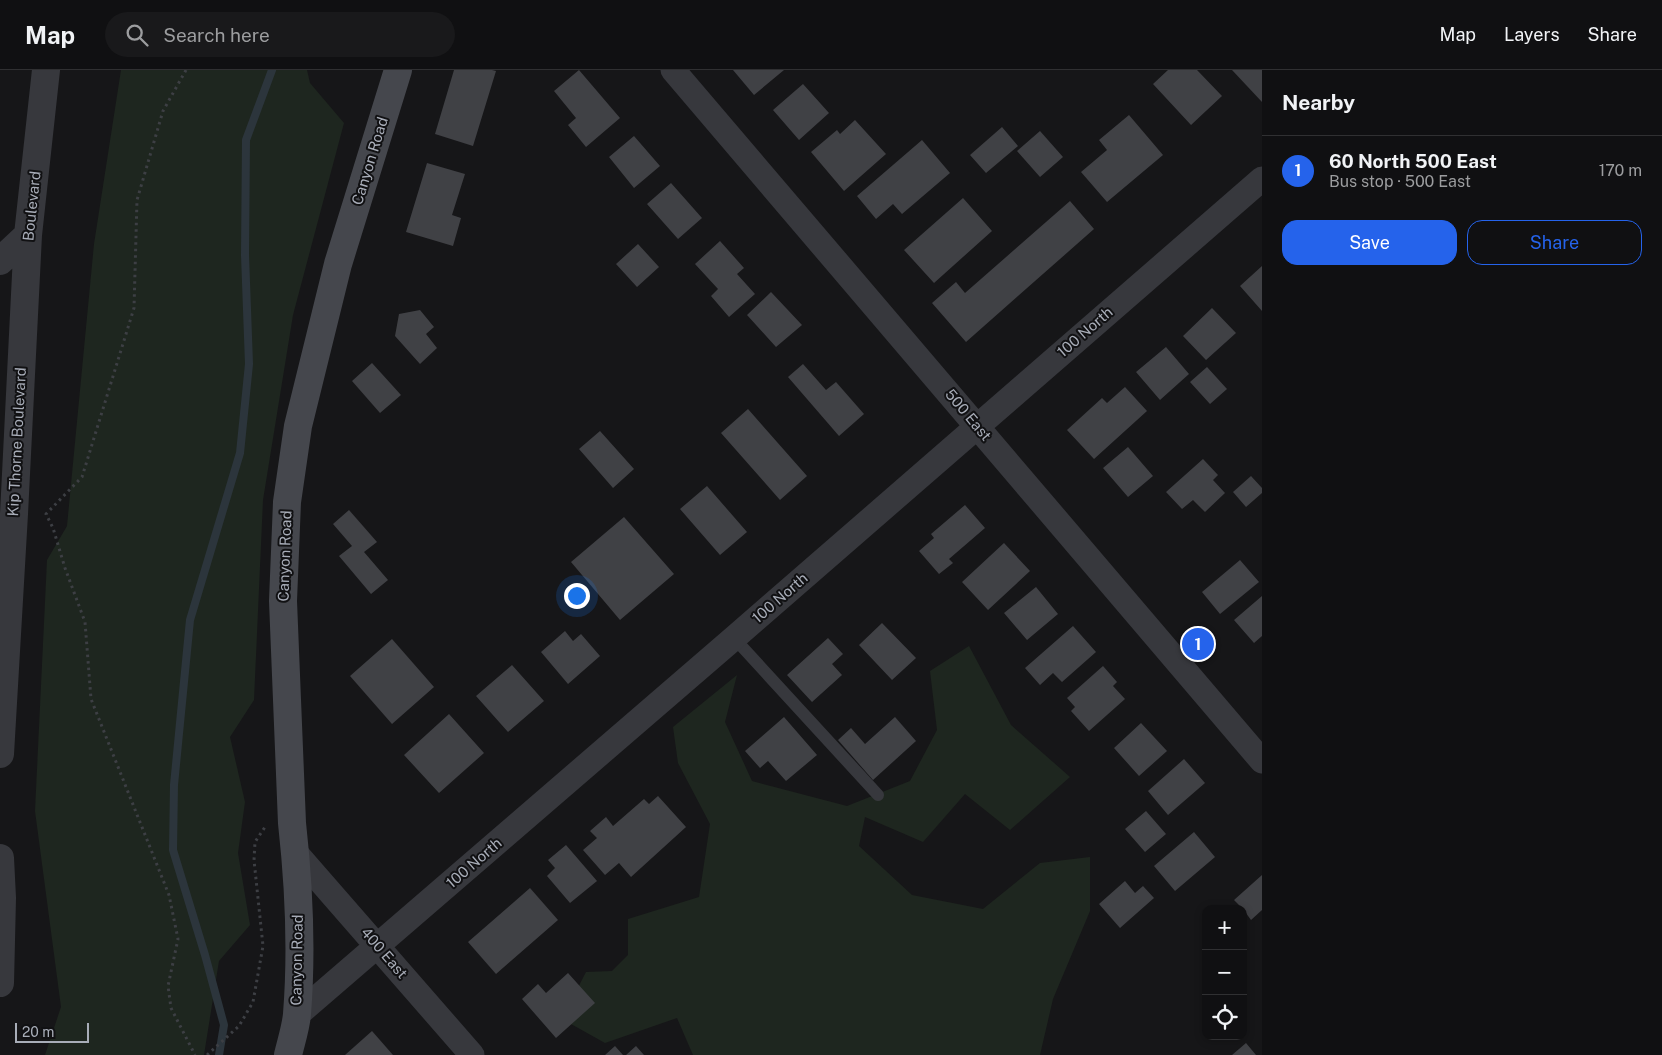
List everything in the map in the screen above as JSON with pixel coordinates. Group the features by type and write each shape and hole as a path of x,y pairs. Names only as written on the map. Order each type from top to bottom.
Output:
{"main road":[{"name":"Canyon Road","path":"288,1055 297,1015 299,932 283,601 287,502 298,426 338,264 398,70"}],"street":[{"name":"Boulevard","path":"22,342 28,235 46,70"},
{"name":"500 East","path":"673,70 1262,761"},
{"name":"100 North","path":"297,1015 1262,179"},
{"path":"0,261 28,235"},
{"name":"Kip Thorne Boulevard","path":"0,754 9,601 8,469 22,342"},
{"name":"400 East","path":"295,852 472,1055"},
{"path":"0,858 2,898 0,983"}],"lane":[{"path":"734,638 878,795"}],"path":[{"path":"186,70 163,111 137,200 134,308 82,478 46,514 53,528 65,568 85,622 91,699 169,895 178,939 168,986 171,1008 195,1055"},
{"path":"207,1055 238,1026 253,1002 264,946 254,860 255,842 266,826"}],"shaded area":[{"path":"121,70 307,70 310,83 344,123 293,315 263,500 254,700 230,737 245,802 238,853 250,925 219,961 204,1055 45,1055 61,1007 35,811 47,560 67,526 94,244"},
{"path":"969,646 1011,725 1070,777 1010,830 965,794 923,842 865,817 859,846 912,895 983,909 1040,863 1090,857 1090,911 1053,999 1040,1055 693,1055 677,1018 605,1043 562,1019 586,972 612,971 628,955 628,919 699,897 710,824 678,763 673,727 737,675 725,722 752,781 847,806 910,781 937,730 930,671"}],"building":[{"path":"454,70 496,71 473,146 435,134"},
{"path":"579,70 620,118 586,147 568,125 576,118 554,91"},
{"path":"733,70 784,70 754,95"},
{"path":"1168,70 1197,70 1222,96 1191,125 1153,84"},
{"path":"1232,70 1262,70 1262,102"},
{"path":"803,84 829,113 799,140 773,110"},
{"path":"1129,115 1163,155 1107,202 1081,172 1107,150 1099,140"},
{"path":"855,120 886,154 844,191 811,152 837,130 840,134"},
{"path":"1002,127 1018,146 986,173 970,155"},
{"path":"1040,131 1063,157 1040,177 1017,151"},
{"path":"634,136 660,166 634,188 609,157"},
{"path":"922,140 950,173 902,214 893,204 876,219 857,196"},
{"path":"427,163 465,174 452,215 461,218 453,246 406,232"},
{"path":"671,183 702,218 678,239 647,204"},
{"path":"963,198 992,231 934,283 904,250"},
{"path":"1070,201 1094,229 966,342 932,303 956,282 965,293"},
{"path":"720,241 744,268 737,274 755,294 729,317 711,296 718,289 695,264"},
{"path":"638,244 659,267 637,287 616,264"},
{"path":"1262,266 1262,311 1240,286"},
{"path":"771,292 802,325 776,347 747,315"},
{"path":"1212,308 1236,333 1206,360 1183,336"},
{"path":"420,310 434,327 426,334 437,348 420,364 395,336 399,314"},
{"path":"1166,347 1189,374 1160,400 1136,372"},
{"path":"372,363 401,395 380,413 352,381"},
{"path":"803,364 826,390 836,382 864,414 839,436 788,377"},
{"path":"1207,367 1227,389 1210,404 1190,382"},
{"path":"1125,387 1147,411 1094,459 1067,430 1102,398 1107,403"},
{"path":"748,409 807,476 780,500 721,433"},
{"path":"600,431 634,469 613,488 579,449"},
{"path":"1128,447 1153,476 1128,497 1103,468"},
{"path":"1203,459 1218,475 1213,480 1225,493 1205,512 1193,500 1182,509 1166,492"},
{"path":"1251,476 1262,488 1262,493 1246,507 1233,492"},
{"path":"707,486 747,532 720,555 680,509"},
{"path":"965,505 985,528 949,559 953,563 939,574 919,551 934,538 931,534"},
{"path":"349,510 377,542 364,552 388,580 371,594 339,556 352,546 333,524"},
{"path":"624,517 674,574 620,620 571,562"},
{"path":"1004,543 1030,571 988,610 962,582"},
{"path":"1240,560 1259,582 1220,614 1202,592"},
{"path":"1036,587 1058,614 1027,640 1004,613"},
{"path":"1262,596 1262,636 1254,643 1234,620"},
{"path":"882,623 916,658 892,680 859,645"},
{"path":"1073,626 1096,652 1062,682 1053,673 1040,685 1025,668"},
{"path":"565,631 573,641 581,634 600,656 568,684 541,652"},
{"path":"828,638 843,654 832,664 842,675 812,702 787,675"},
{"path":"392,639 434,687 392,724 350,676"},
{"path":"512,665 544,701 508,732 476,696"},
{"path":"1103,666 1117,682 1113,686 1125,699 1089,731 1071,711 1075,707 1067,698"},
{"path":"449,714 484,753 439,793 404,755"},
{"path":"784,717 817,755 786,781 768,761 760,768 745,751"},
{"path":"895,717 916,741 873,780 838,740 851,728 865,744"},
{"path":"1141,723 1167,751 1139,776 1114,748"},
{"path":"1184,759 1205,783 1168,815 1148,791"},
{"path":"658,796 686,827 631,877 619,863 605,875 583,850 597,838 590,831 606,817 613,826 644,799 649,804"},
{"path":"1146,811 1166,834 1145,852 1125,829"},
{"path":"1194,832 1215,857 1175,891 1154,866"},
{"path":"566,845 597,881 570,903 547,876 555,868 548,860"},
{"path":"1262,875 1262,910 1251,920 1247,914 1247,905 1239,905 1234,900"},
{"path":"1125,881 1135,893 1143,886 1154,898 1120,928 1099,904"},
{"path":"530,888 558,920 496,974 468,942"},
{"path":"568,973 595,1003 556,1038 522,999 538,984 546,993"},
{"path":"372,1031 393,1055 345,1055"},
{"path":"1246,1043 1256,1055 1232,1055"},
{"path":"615,1046 623,1055 605,1055"},
{"path":"636,1046 644,1055 626,1055"}],"waterway":[{"path":"219,1055 224,1025 173,850 174,785 190,620 240,453 249,364 245,255 246,140 272,70"}],"place":[{"name":"60 North 500 East","path":"1198,644"}]}
